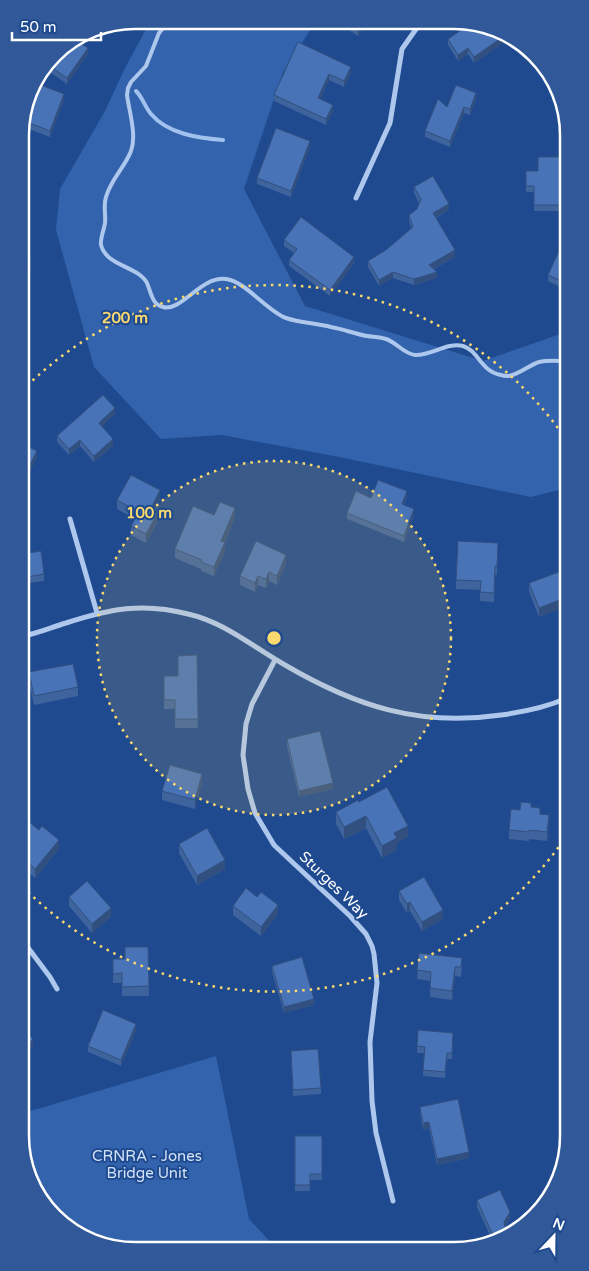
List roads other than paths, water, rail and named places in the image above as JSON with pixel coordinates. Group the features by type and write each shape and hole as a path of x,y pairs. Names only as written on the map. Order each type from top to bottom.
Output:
{"street":[{"path":"356,198 390,123 402,49 416,29"},
{"path":"70,520 97,613"},
{"path":"29,634 97,613 118,609 166,609 203,618 230,631 275,660 338,694 400,713 456,719 486,717 518,713 560,700"},
{"name":"Sturges Way","path":"275,660 252,704 246,724 243,755 248,789 255,812 274,845 350,916 366,934 372,946 377,983 370,1042 372,1101 376,1133 393,1201"},
{"path":"29,949 57,989"}],"lane":[{"path":"162,29 146,66 128,88 127,95 134,137 131,151 106,195 104,204 105,221 101,245 112,260 141,276 158,306 169,308 206,284 226,279 236,282 271,309 288,318 388,339 411,354 422,355 458,345 473,352 491,372 508,376 540,362 560,361"}],"waterway":[{"path":"136,91 151,114 166,126 184,134 223,140"}],"park label":[{"name":"CRNRA - Jones Bridge Unit","path":"147,1164"}]}
